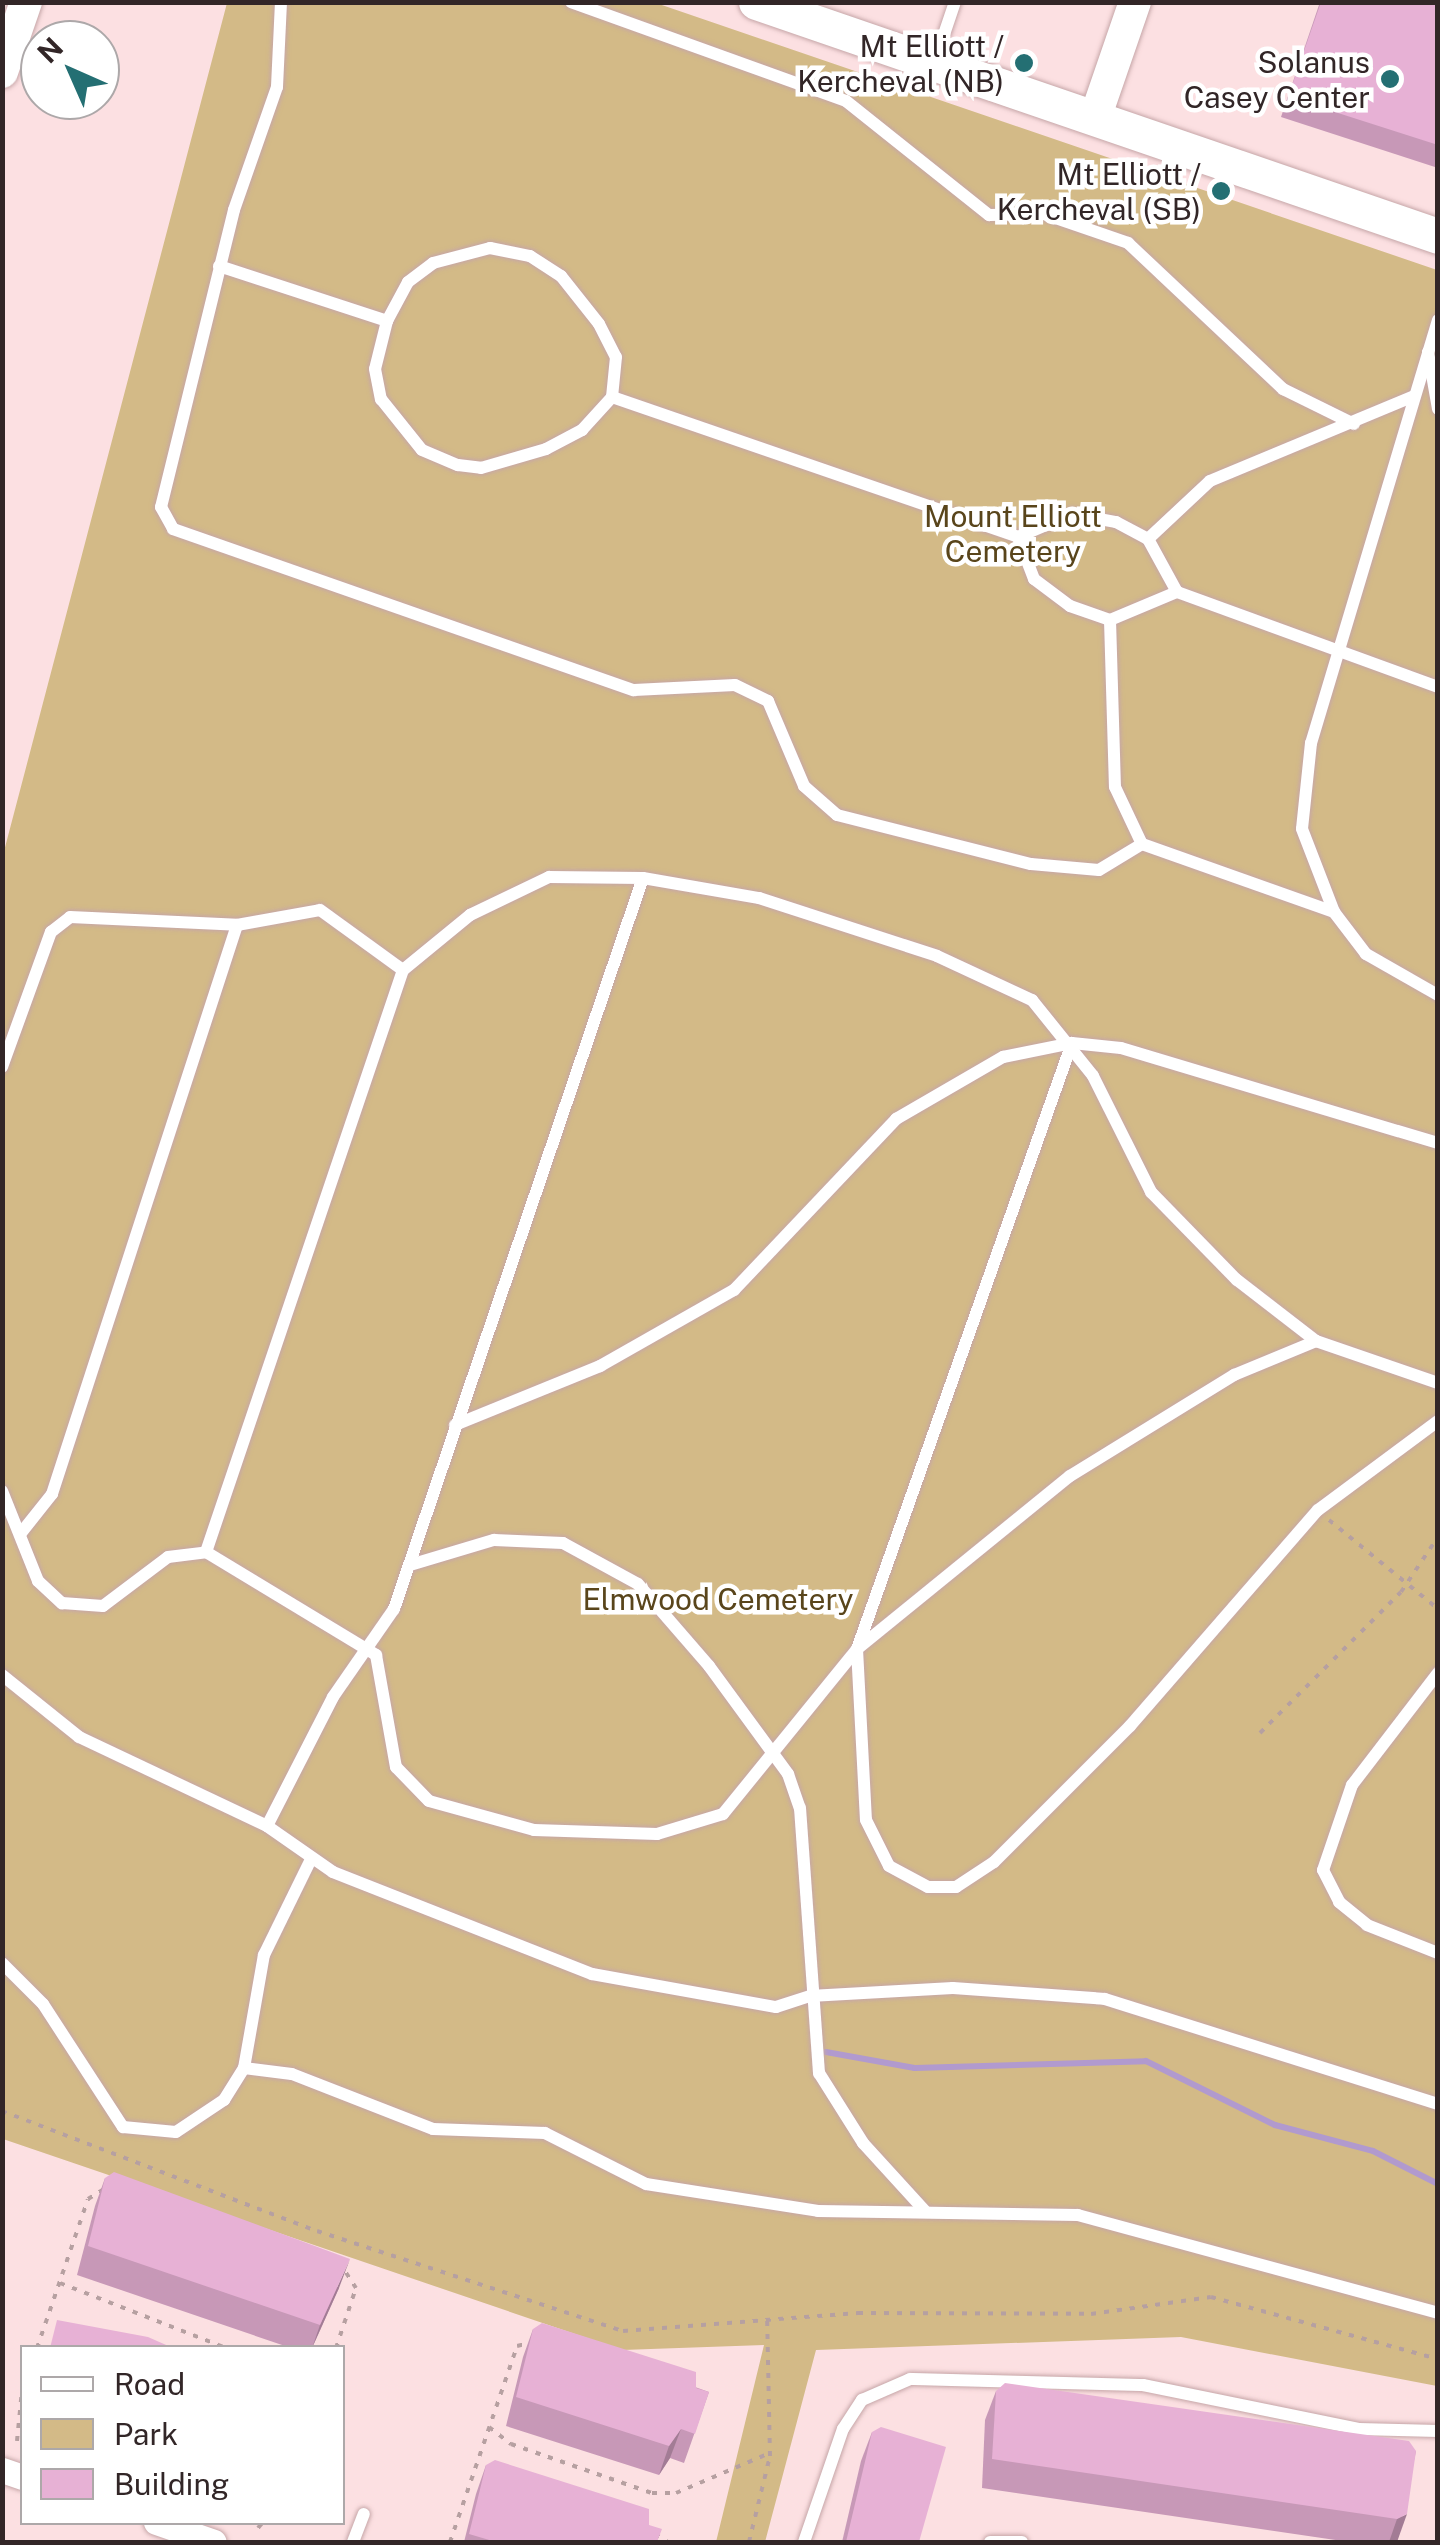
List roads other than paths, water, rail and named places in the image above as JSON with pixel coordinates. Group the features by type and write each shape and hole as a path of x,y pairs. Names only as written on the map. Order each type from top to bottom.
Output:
{"main road":[{"path":"762,4 1438,236"}],"street":[{"path":"5,58 26,2"},
{"path":"1095,118 1135,2"},
{"path":"165,2525 214,2542"}],"lane":[{"path":"281,2 278,87 219,266 161,508 192,542 634,690 735,685 768,701 804,786 837,815 1048,865 1099,870 1142,844"},
{"path":"570,2 846,101 989,215 1044,214 1128,243 1283,389 1354,424"},
{"path":"934,63 955,2"},
{"path":"490,248 530,256 561,276 599,324 616,358 612,397 582,430 546,449 481,468 458,464 422,450 381,398 375,368 388,321 408,282 432,263 490,248"},
{"path":"219,266 388,321"},
{"path":"1438,320 1311,743 1302,829 1334,912 1366,954 1438,994"},
{"path":"1428,350 1438,408"},
{"path":"1148,539 1210,482 1414,396"},
{"path":"612,397 1018,537 1072,514 1148,539 1177,592 1337,654 1438,686"},
{"path":"1018,537 1034,579 1110,620"},
{"path":"1110,620 1177,592"},
{"path":"1110,620 1115,787 1142,844 1334,912"},
{"path":"206,1552 403,970 470,915 549,877 643,878 759,898 937,956 1032,1000 1072,1043 1151,1192 1237,1280 1316,1341 1438,1382"},
{"path":"267,1826 410,1565 643,878"},
{"path":"2,1067 50,932 70,917 237,925 320,910 403,970"},
{"path":"21,1533 52,1494 237,925"},
{"path":"1072,1043 857,1649 866,1820 888,1866 928,1887 956,1887 1060,1800 1318,1510 1438,1421"},
{"path":"455,1426 600,1366 734,1290 782,1249 874,1140 937,1088 1003,1057 1072,1043 1121,1048 1438,1144"},
{"path":"2,1491 44,1590 82,1610 115,1600 168,1557 206,1552 366,1648 384,1669 396,1768 428,1801 468,1817 576,1834 692,1830 724,1814 857,1649 1070,1476 1234,1375 1316,1341"},
{"path":"410,1565 510,1538 563,1543 602,1559 652,1598 774,1756 797,1796 806,1843 810,1996 819,2073 864,2144 924,2211"},
{"path":"1438,1673 1352,1785 1323,1870 1367,1925 1438,1953"},
{"path":"2,1675 79,1737 267,1826 310,1859 592,1974 776,2007 810,1996 954,1988 1105,1999 1438,2104"},
{"path":"2,1696 19,1692"},
{"path":"2,1962 43,2004 115,2119 136,2133 192,2126 224,2100 244,2068 264,1955 310,1859"},
{"path":"244,2068 292,2074 434,2129 545,2133 646,2184 818,2211 1078,2215 1438,2313"},
{"path":"804,2542 843,2429 862,2400 910,2379 1143,2385 1359,2429 1438,2430"},
{"path":"353,2542 364,2514"},
{"path":"990,2542 1022,2542"}],"waterway":[{"path":"826,2052 915,2068 1146,2061 1275,2125 1373,2151 1438,2184"}],"place":[{"name":"Mt Elliott / Kercheval (NB)","path":"1024,63"},
{"name":"Solanus Casey Center","path":"1390,79"},
{"name":"Mt Elliott / Kercheval (SB)","path":"1221,191"}],"park label":[{"name":"Mount Elliott Cemetery","path":"1013,533"},
{"name":"Elmwood Cemetery","path":"718,1599"}]}
